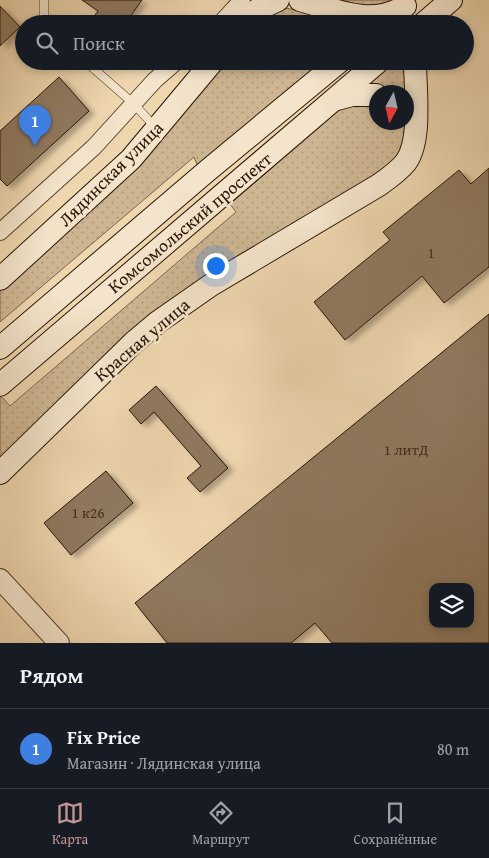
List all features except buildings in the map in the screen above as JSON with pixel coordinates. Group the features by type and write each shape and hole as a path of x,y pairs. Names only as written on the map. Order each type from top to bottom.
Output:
{"main road":[{"path":"252,15 257,10 278,0"},
{"path":"434,15 451,0"},
{"path":"305,2 336,12 356,15"},
{"path":"305,2 325,15"},
{"path":"376,15 390,14 409,3"},
{"path":"395,15 409,3"},
{"name":"Лядинская улица","path":"0,279 106,184 158,130 206,70"},
{"name":"Комсомольский проспект","path":"0,348 327,70"},
{"name":"Комсомольский проспект","path":"0,385 370,70"},
{"name":"Красная улица","path":"0,473 133,343 158,322 211,286 379,185 407,161 414,139 415,70"},
{"path":"330,104 352,94 369,95"},
{"path":"413,130 414,139"}],"street":[{"path":"228,15 242,0"},
{"name":"Лядинская улица","path":"0,232 94,148 155,80 167,70"},
{"path":"0,579 59,643"}],"lane":[{"path":"45,15 46,1"},
{"path":"96,70 134,104 158,130"}],"shaded area":[{"path":"328,0 396,0 379,8"},
{"path":"285,8 306,12 309,15 267,15"},
{"path":"218,70 315,70 198,167 194,157 0,322 0,291 112,191 181,116"},
{"path":"383,70 407,70 406,85 367,84"},
{"path":"369,103 369,130 405,130 402,148 386,169 206,278 0,460 0,395 10,406 236,212 230,204 344,105"}],"place":[{"name":"Fix Price","path":"35,146"}]}
